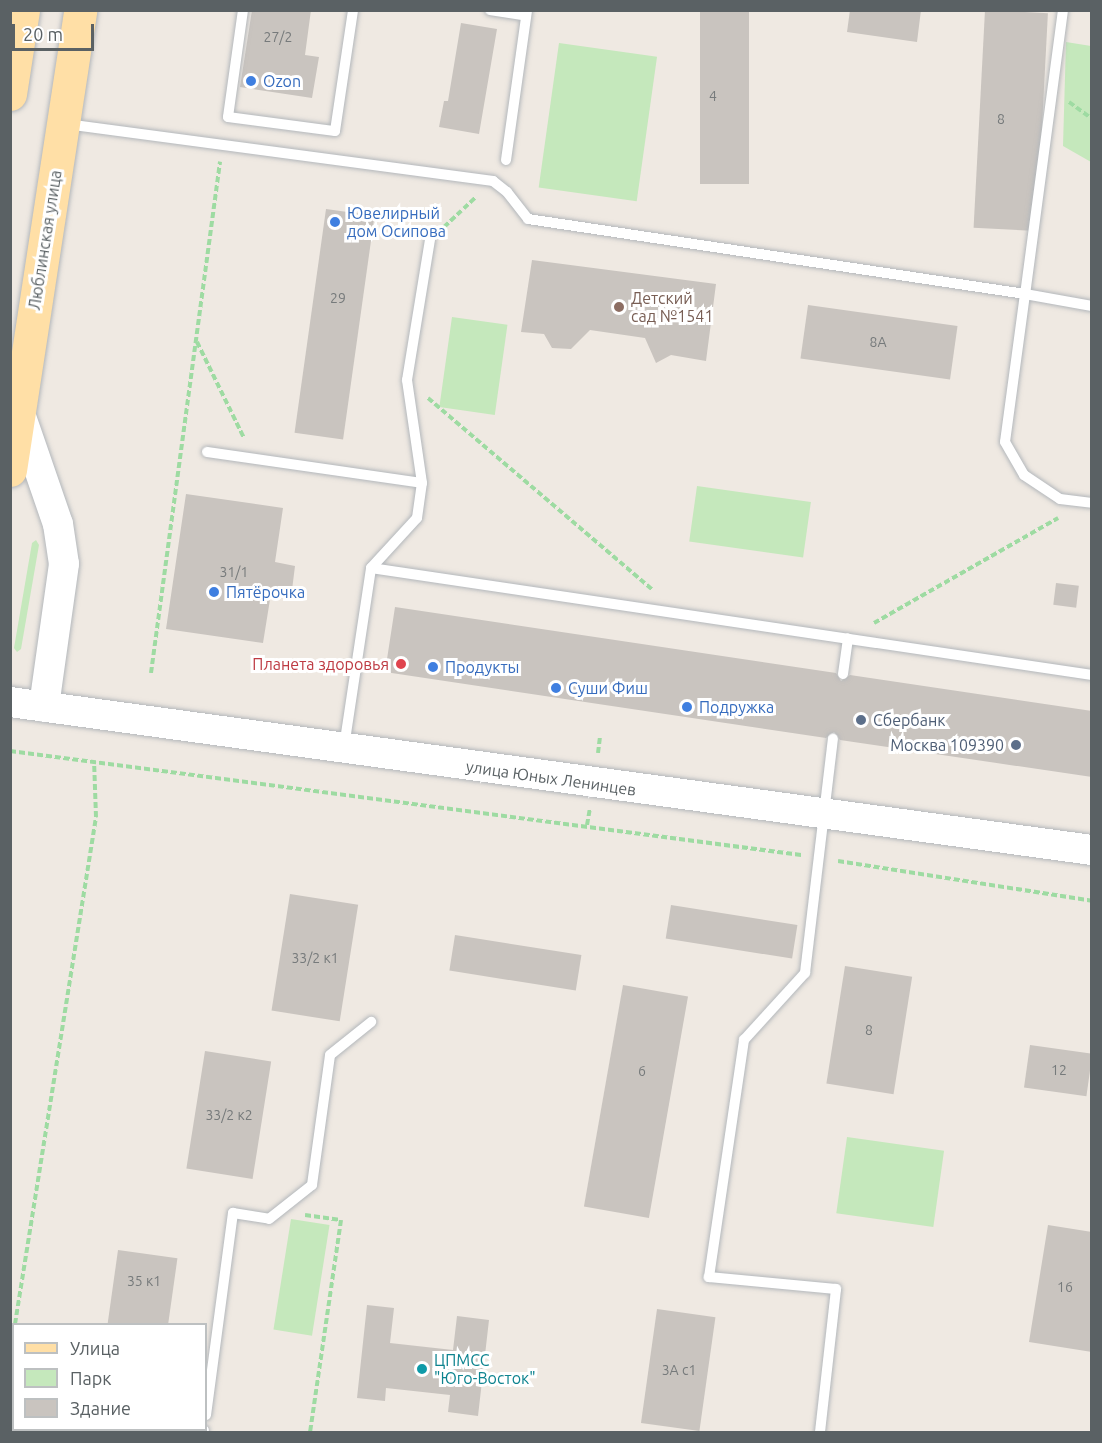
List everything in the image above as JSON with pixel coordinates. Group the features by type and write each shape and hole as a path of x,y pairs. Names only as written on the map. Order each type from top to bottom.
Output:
{"main road":[{"path":"10,94 23,10"},
{"name":"Люблинская улица","path":"10,470 80,10"},
{"path":"19,411 58,524 64,564 44,707"},
{"name":"улица Юных Ленинцев","path":"10,702 343,750 1092,850"}],"lane":[{"path":"243,10 228,117 335,131 353,10"},
{"path":"490,10 526,13 506,160"},
{"path":"1063,10 1005,442 1024,476 1060,499 1089,503"},
{"path":"63,124 493,182 507,192 528,219 1092,306"},
{"path":"343,750 371,568 417,518 422,483 407,380 430,239"},
{"path":"207,452 422,483"},
{"path":"371,568 1092,675"},
{"path":"843,674 848,638"},
{"path":"820,1432 836,1289 709,1277 744,1041 805,973 833,739"},
{"path":"207,1408 233,1213 269,1219 312,1185 330,1055 371,1022"}],"path":[{"path":"151,673 222,145"},
{"path":"430,239 493,182"},
{"path":"197,341 255,459"},
{"path":"407,380 680,613"},
{"path":"848,638 1089,503"},
{"path":"10,751 818,858 1092,901"},
{"path":"15,1323 96,816 94,761"},
{"path":"278,1212 341,1220 310,1432"}],"green space":[{"path":"1066,42 1091,46 1091,162 1063,146"},
{"path":"559,43 657,57 637,201 539,188"},
{"path":"452,317 507,325 495,415 439,407"},
{"path":"697,486 811,502 803,557 689,541"},
{"path":"36,540 39,545 21,649 17,652 14,648 32,543"},
{"path":"847,1137 944,1151 933,1227 836,1213"},
{"path":"291,1219 330,1225 312,1336 273,1330"}],"building":[{"path":"252,10 311,10 305,55 319,57 312,98 240,87"},
{"path":"700,10 749,10 749,184 700,184"},
{"path":"850,10 921,10 917,42 847,32"},
{"path":"985,10 1048,13 1037,231 974,228"},
{"path":"461,23 497,29 479,134 439,127 444,101 448,101"},
{"path":"326,209 375,216 343,440 295,433"},
{"name":"Детский сад №1541","path":"532,260 716,284 706,361 671,355 656,363 645,338 590,330 571,349 552,348 544,334 521,332"},
{"path":"808,305 958,326 950,379 800,358"},
{"path":"186,494 283,508 275,562 295,566 292,590 272,587 263,643 166,629"},
{"path":"1056,583 1079,586 1076,608 1053,605"},
{"path":"395,607 836,673 841,681 850,675 1092,711 1092,777 840,740 834,732 826,738 385,672"},
{"path":"290,894 358,905 340,1021 272,1011"},
{"path":"671,905 797,925 792,959 666,939"},
{"path":"455,935 581,955 576,991 449,971"},
{"path":"845,966 912,977 894,1094 826,1084"},
{"path":"623,985 688,996 649,1218 584,1207"},
{"path":"1030,1045 1092,1054 1086,1096 1024,1088"},
{"path":"205,1051 271,1061 253,1179 186,1169"},
{"path":"1048,1225 1092,1232 1092,1352 1029,1342"},
{"path":"118,1250 177,1258 168,1323 108,1323"},
{"name":"ЦПМСС \"Юго-Восток\"","path":"367,1305 394,1308 390,1343 453,1350 457,1316 489,1320 478,1416 448,1412 450,1395 386,1388 385,1401 357,1398"},
{"path":"657,1309 715,1317 699,1431 641,1423"}],"place":[{"name":"Ozon","path":"251,81"},
{"name":"Ювелирный дом Осипова","path":"335,222"},
{"name":"Детский сад №1541","path":"619,307"},
{"name":"Пятёрочка","path":"214,592"},
{"name":"Планета здоровья","path":"401,664"},
{"name":"Продукты","path":"433,667"},
{"name":"Суши Фиш","path":"556,688"},
{"name":"Подружка","path":"687,707"},
{"name":"Сбербанк","path":"861,720"},
{"name":"Москва 109390","path":"1016,745"},
{"name":"ЦПМСС \"Юго-Восток\"","path":"422,1369"}]}
